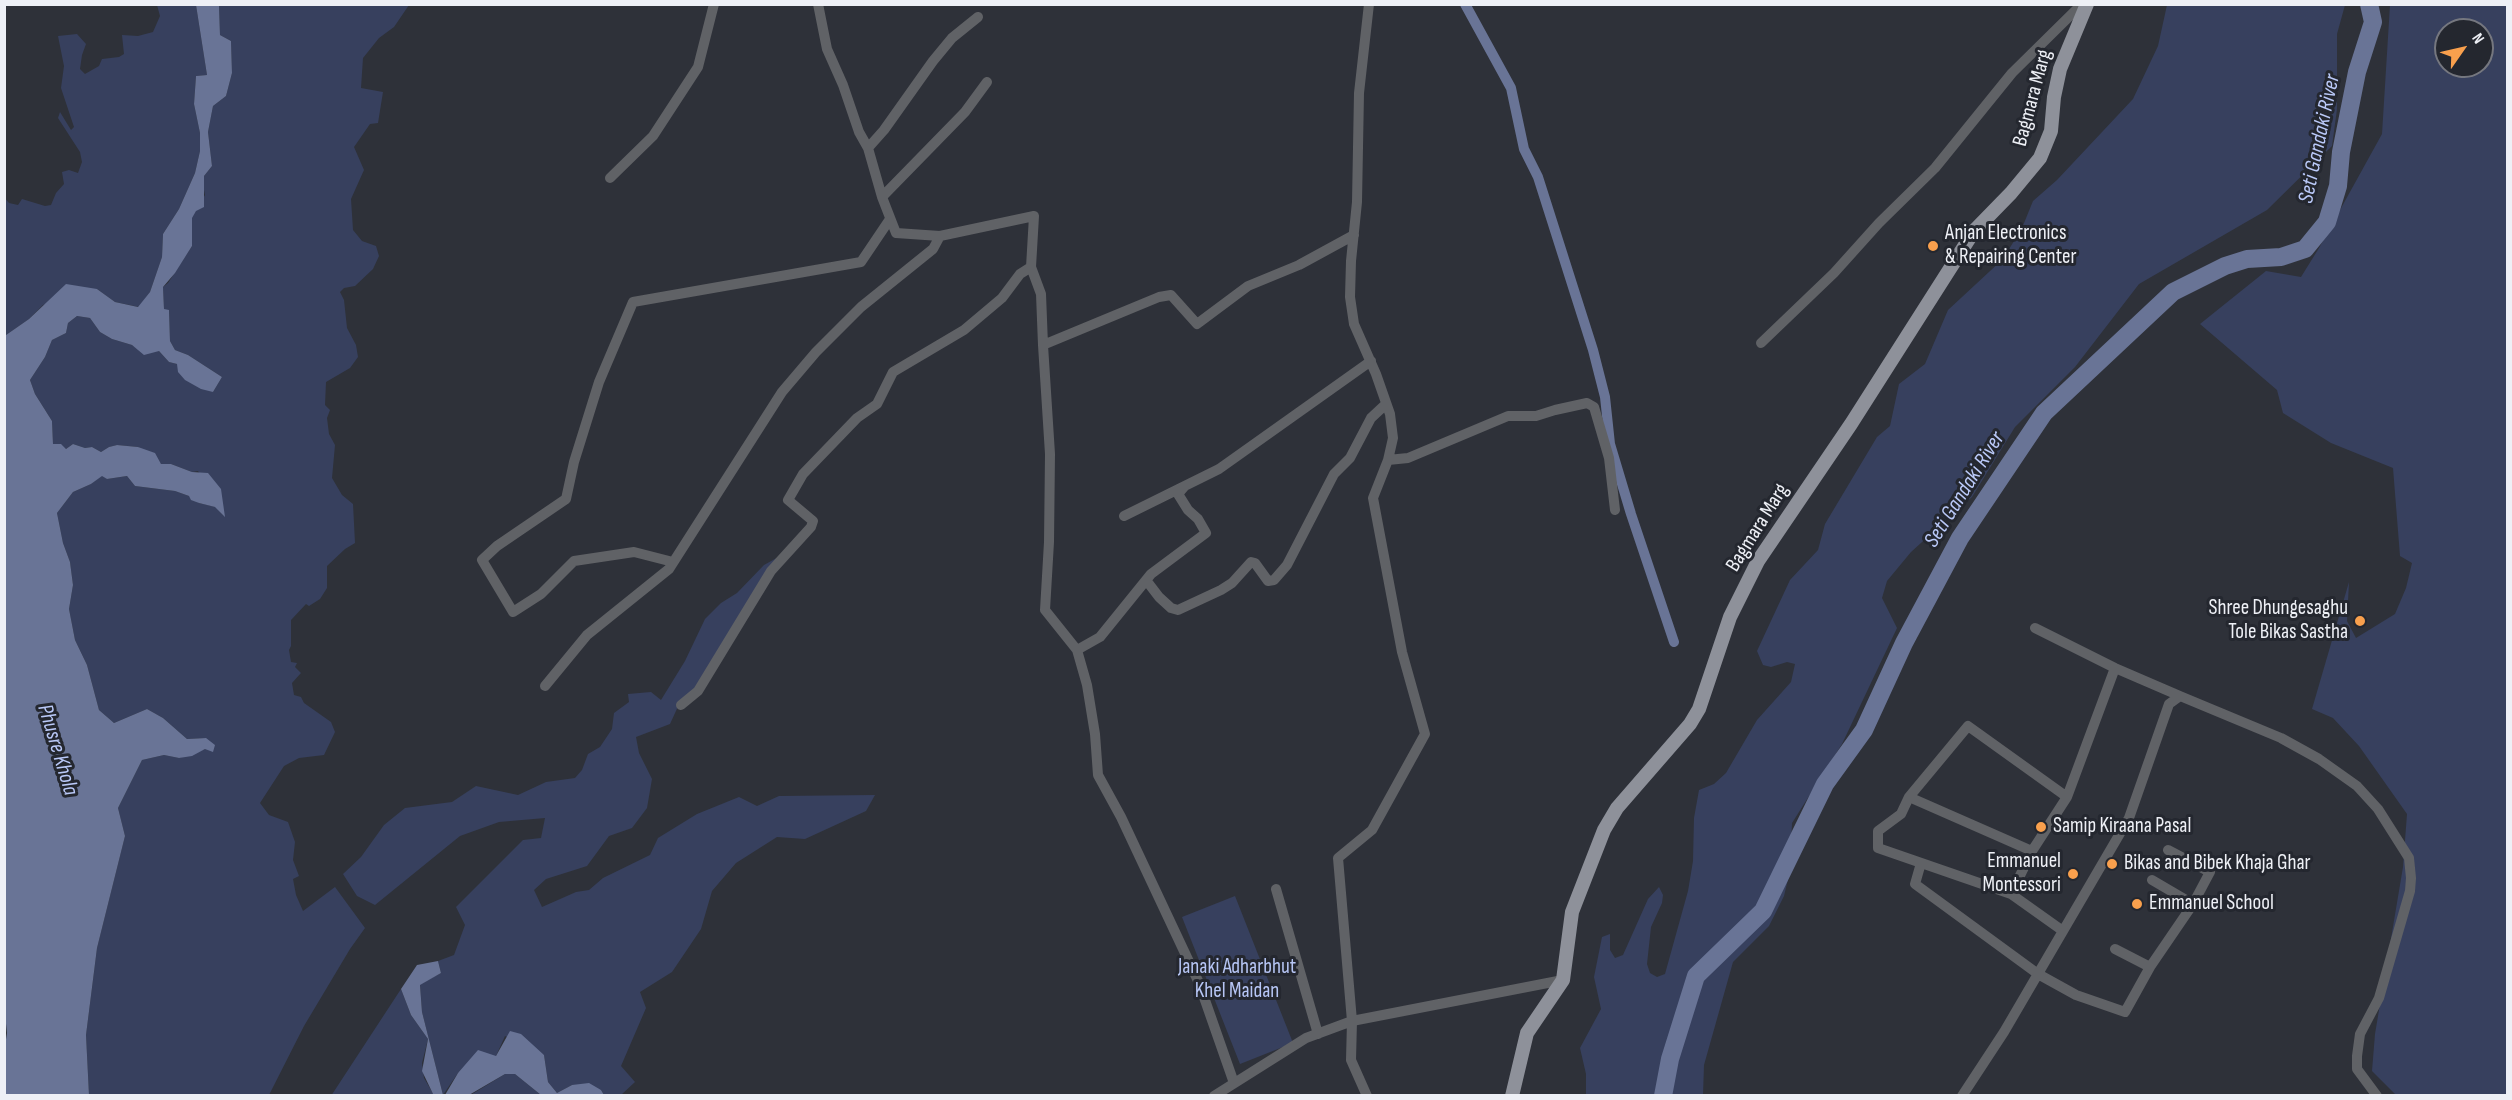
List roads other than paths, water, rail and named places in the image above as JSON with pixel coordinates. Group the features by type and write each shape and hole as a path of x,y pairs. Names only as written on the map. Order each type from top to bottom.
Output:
{"main road":[{"name":"Bagmara Marg","path":"1512,1095 1527,1033 1563,980 1572,912 1604,830 1617,808 1690,724 1699,709 1730,617 1758,561 1851,424 1974,231 2011,193 2040,158 2051,131 2054,97 2060,69 2084,4"}],"street":[{"path":"610,178 653,136 698,67 714,4"},
{"path":"819,4 827,49 843,85 859,132 868,148 882,197 896,233 940,236 1034,216 1031,267 1041,294 1050,454 1049,542 1045,610 1077,650 1087,685 1095,734 1098,776 1121,817 1199,982 1234,1083"},
{"path":"1367,1095 1351,1060 1352,1021 1338,858 1372,830 1425,734 1402,652 1373,498 1388,460 1393,438 1386,404 1371,361 1354,324 1350,297 1357,202 1359,93 1369,4"},
{"path":"1761,343 1840,267 1879,223 1935,168 2006,80 2084,4"},
{"path":"868,148 884,130 920,76 939,53 952,38 978,17"},
{"path":"882,197 965,112 987,82"},
{"path":"673,562 634,552 574,561 541,594 513,612 482,560 497,546 566,499 574,462 599,382 633,302 782,274 861,262 890,219"},
{"path":"1043,345 1159,297 1170,295 1197,324 1248,286 1299,265 1354,235"},
{"path":"545,686 587,635 669,569 782,392 816,352 861,307 933,249 940,236"},
{"path":"681,705 698,691 771,572 811,527 813,521 788,500 803,474 857,418 877,404 893,372 964,330 1002,298 1020,274 1031,267"},
{"path":"1124,516 1219,469 1371,361"},
{"path":"1146,579 1165,602 1178,610 1227,586 1251,562 1255,563 1268,581 1274,580 1287,565 1334,474 1350,458 1371,418 1386,404"},
{"path":"1388,460 1408,458 1508,416 1536,416 1587,404 1594,407 1609,458 1615,510"},
{"path":"1077,650 1100,637 1146,579 1206,533 1178,494 1184,487"},
{"path":"2035,628 2115,668 2282,738 2319,759 2357,786 2378,809 2409,858 2411,878 2410,891 2379,998 2360,1034 2356,1056 2357,1069 2377,1095"},
{"path":"2011,894 2032,851 2067,797 2115,668"},
{"path":"1962,1095 2004,1032 2129,818 2169,704 2180,696"},
{"path":"2063,931 2011,894 1878,848 1878,831 1901,814 1909,797 1968,726 2067,797"},
{"path":"1909,797 2032,851"},
{"path":"1921,863 1915,884 2038,975 2076,994 2125,1012 2150,967 2193,904 2210,872 2168,850"},
{"path":"2152,880 2193,904"},
{"path":"1276,889 1318,1034"},
{"path":"2115,948 2150,967"},
{"path":"1214,1095 1306,1038 1352,1021 1563,980"}],"water":[{"name":"Phusre Khola","path":"196,5 221,5 219,6 220,35 231,41 232,73 226,96 213,106 208,132 212,166 204,176 204,207 196,211 192,218 192,246 163,287 164,309 169,310 170,341 175,350 188,355 222,377 213,392 201,389 185,380 178,372 177,364 169,362 159,351 144,355 132,345 112,339 100,332 90,318 77,316 68,323 66,333 52,340 45,357 30,380 35,394 52,421 53,444 61,444 66,449 73,444 85,448 92,447 101,452 117,445 138,447 155,453 161,464 171,464 192,472 208,473 221,489 225,517 215,507 191,500 189,496 175,491 135,486 127,476 107,479 102,476 73,492 57,513 63,543 70,562 73,585 69,609 75,640 87,665 99,710 114,723 147,709 163,718 187,739 206,738 215,745 213,752 205,749 192,756 179,758 164,755 142,760 118,808 125,836 97,948 86,1035 89,1095 5,1095 4,1052 7,1033 4,1005 5,334 29,319 66,284 97,289 115,302 138,307 150,292 162,257 163,234 179,209 195,173 200,151 200,133 194,104 196,76 207,75"},
{"path":"438,961 441,973 420,985 422,1012 443,1095 434,1096 422,1071 428,1039 411,1015 401,989 417,965"},
{"path":"510,1031 521,1034 544,1055 548,1082 557,1093 572,1085 589,1083 601,1090 604,1095 541,1095 515,1074 505,1074 469,1095 445,1095 458,1073 478,1050 496,1056"}],"waterway":[{"path":"1465,4 1511,88 1524,149 1538,177 1593,350 1605,397 1610,444 1674,642"},
{"name":"Seti Gandaki River","path":"1663,1096 1670,1059 1696,976 1763,911 1825,784 1864,730 1904,643 1960,538 2044,413 2173,292 2225,266 2247,259 2281,257 2305,249 2327,222 2338,186 2341,152 2357,72 2373,22 2369,4"}],"place":[{"name":"Anjan Electronics & Repairing Center","path":"1933,246"},
{"name":"Shree Dhungesaghu Tole Bikas Sastha","path":"2360,621"},
{"name":"Samip Kiraana Pasal","path":"2041,827"},
{"name":"Bikas and Bibek Khaja Ghar","path":"2112,864"},
{"name":"Emmanuel Montessori","path":"2073,874"},
{"name":"Emmanuel School","path":"2137,904"}],"park label":[{"name":"Janaki Adharbhut Khel Maidan","path":"1237,980"}]}
